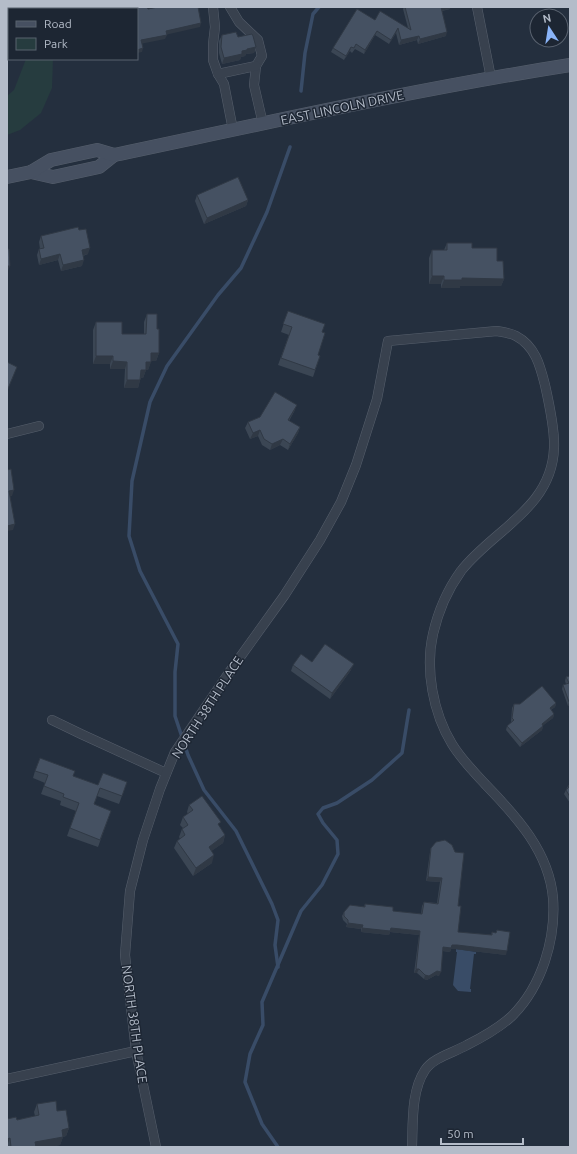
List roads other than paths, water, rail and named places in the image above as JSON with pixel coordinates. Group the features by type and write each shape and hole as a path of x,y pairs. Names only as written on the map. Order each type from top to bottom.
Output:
{"main road":[{"name":"EAST LINCOLN DRIVE","path":"7,177 31,172 53,177 100,167 114,155 294,117 491,78 570,65"}],"street":[{"path":"213,7 215,27 213,60 218,74 224,84 233,130"},
{"path":"230,7 238,22 258,40 262,56 256,66 254,86 263,124"},
{"path":"477,7 491,78"},
{"path":"218,74 256,66"},
{"name":"NORTH 38TH PLACE","path":"156,1147 136,1051 125,955 130,891 143,840 166,773 175,752 228,674 284,596 320,540 341,502 356,465 377,399 388,341 497,331 514,335 527,343 539,361 550,415 554,448 550,471 527,510 482,549 461,571 446,597 433,635 430,668 432,691 436,706 451,744 524,828 540,853 549,874 553,896 554,919 550,945 540,975 526,998 513,1015 495,1029 466,1046 436,1060 426,1068 418,1082 414,1108 412,1147"},
{"path":"7,434 39,426"},
{"path":"52,720 166,773"},
{"path":"7,1079 136,1051"}],"water":[{"path":"456,949 476,952 476,954 474,954 470,989 471,992 458,991 453,985 457,952"}],"waterway":[{"path":"301,91 305,53 313,14 319,7"},
{"path":"278,967 275,945 278,920 272,904 236,831 204,790 188,755 175,716 175,672 178,644 140,571 129,536 132,481 150,402 167,366 218,295 241,268 267,212 290,147"},
{"path":"278,1147 262,1124 245,1082 250,1054 263,1025 262,1002 301,911 322,885 338,854 337,840 323,823 318,814 323,808 337,803 372,780 402,753 409,710"}]}
